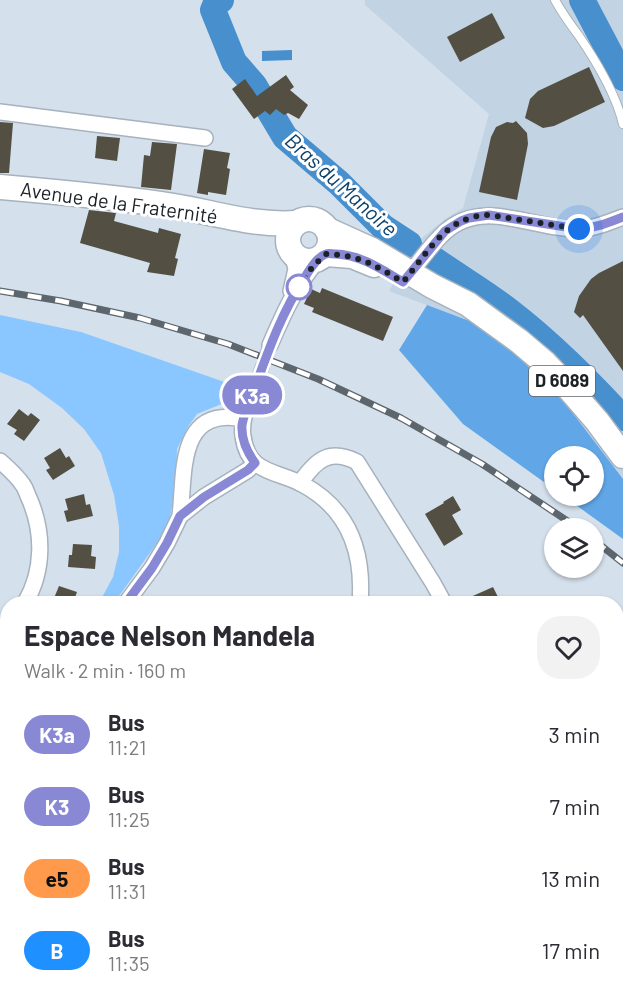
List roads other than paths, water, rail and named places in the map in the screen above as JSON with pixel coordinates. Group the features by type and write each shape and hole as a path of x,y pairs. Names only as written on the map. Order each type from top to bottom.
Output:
{"main road":[{"name":"Avenue de la Fraternité","path":"0,187 136,201 206,212 238,220"},
{"path":"310,219 323,224 328,230 330,242 322,257 304,261 297,258 272,236 238,220 268,224 296,223 310,219"},
{"path":"292,253 288,241 296,223"},
{"name":"D 6089","path":"328,230 372,250 430,298 490,319 519,340 551,369 597,421 623,456"},
{"name":"D 6089","path":"322,257 338,254 362,259 407,277"}],"street":[{"path":"0,112 205,138"},
{"path":"407,277 445,231 469,218 489,215 579,229 603,225 623,217"},
{"path":"289,303 296,268 292,253"},
{"path":"270,345 289,303 308,273 322,257"},
{"path":"258,379 243,419 245,446 255,463 279,476 300,483 327,501 347,526 358,552 361,596"},
{"path":"131,596 152,568 180,516 184,462 191,439 205,423 214,419 233,417 243,419"},
{"path":"300,483 314,465 324,458 341,455 357,462 440,596"},
{"path":"0,461 23,485 37,520 40,562 28,596"},
{"path":"180,516 255,463"}],"lane":[{"path":"555,0 593,58 612,94 623,124"}],"waterway":[{"name":"Bras du Manoire","path":"221,0 216,3 213,10 234,62 254,85 285,137 339,183 383,227 409,244"},
{"path":"582,0 623,78"},
{"name":"Bras du Manoire","path":"435,260 524,322 568,362 623,418"}],"tunnel":[{"path":"258,379 270,345"}],"railway":[{"path":"0,291 140,318 228,344 318,379 401,418 482,464 563,518"},
{"path":"604,548 623,563"}]}
